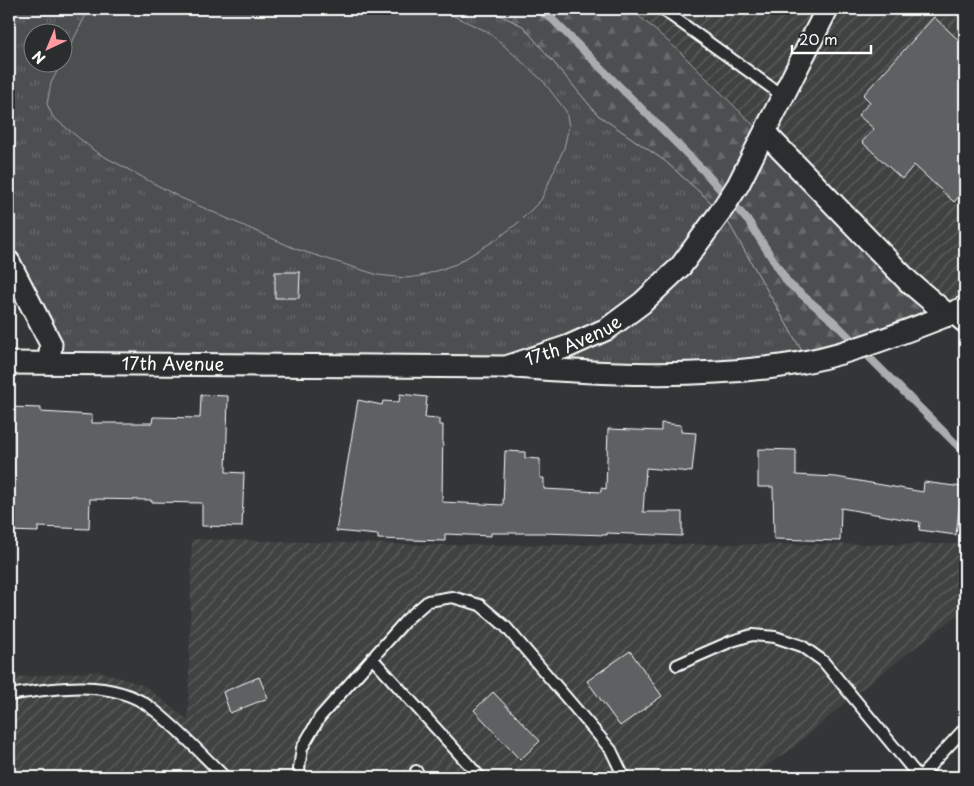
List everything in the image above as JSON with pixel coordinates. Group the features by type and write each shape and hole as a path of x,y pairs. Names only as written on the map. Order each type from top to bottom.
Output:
{"street":[{"name":"17th Avenue","path":"9,363 506,367 569,346 607,329 642,303 681,266 738,185 827,9"},
{"path":"765,133 908,282 956,311"},
{"path":"9,262 51,344 49,363"},
{"path":"506,367 582,373 724,372 782,366 837,354 888,338 956,311"}],"lane":[{"path":"662,9 782,96"},
{"path":"956,311 965,329"},
{"path":"301,777 299,769 302,748 320,717 408,619 428,602 452,596 480,605 506,627 611,750 622,774 621,777"},
{"path":"677,665 732,641 752,635 775,637 802,646 823,661 920,777 965,728"},
{"path":"372,658 480,777"},
{"path":"9,695 83,687 124,694 149,706 225,777"}],"shaded area":[{"path":"631,9 965,9 965,304 943,314 678,50"},
{"path":"192,539 430,545 965,544 965,609 858,692 789,751 749,777 9,777 9,678 99,671 145,686 188,720"}],"green space":[{"path":"9,9 487,9 523,26 598,115 665,161 723,213 806,358 721,370 52,361 9,257"},
{"path":"89,9 439,9 486,31 499,41 543,81 566,111 569,126 564,148 541,200 519,222 497,239 456,264 421,276 406,278 378,275 296,249 179,197 96,152 53,117 47,104 51,83 57,72 72,72 72,42"},
{"path":"487,9 631,9 678,50 943,314 806,358 723,213 665,161 598,115 523,26"}],"building":[{"path":"934,17 965,46 965,190 954,202 914,165 902,179 862,142 874,129 858,115 870,102 863,95"},
{"path":"275,272 300,272 299,298 275,298"},
{"path":"400,394 427,397 425,418 439,419 439,425 443,425 442,502 503,505 505,451 525,452 525,458 540,459 540,478 544,478 544,489 601,492 601,488 606,489 608,429 661,431 661,423 681,425 681,432 696,433 692,472 646,468 643,512 682,512 682,536 607,533 607,535 491,533 491,536 445,534 445,541 378,539 378,535 336,531 358,400 382,405 383,401 399,402"},
{"path":"201,395 228,396 226,472 244,473 242,527 202,526 202,503 90,499 89,529 38,527 38,532 9,531 9,407 41,408 41,412 92,415 92,423 152,423 153,417 200,418"},
{"path":"758,449 796,450 796,475 836,477 923,492 924,482 962,487 956,535 919,530 920,522 841,508 840,541 774,539 773,487 758,487"},
{"path":"630,651 662,696 620,726 587,681"},
{"path":"259,677 268,698 230,713 223,692"},
{"path":"493,692 540,741 520,760 474,710"}],"waterway":[{"path":"537,9 552,19 704,171 749,222 788,283 833,321 965,453"}]}
